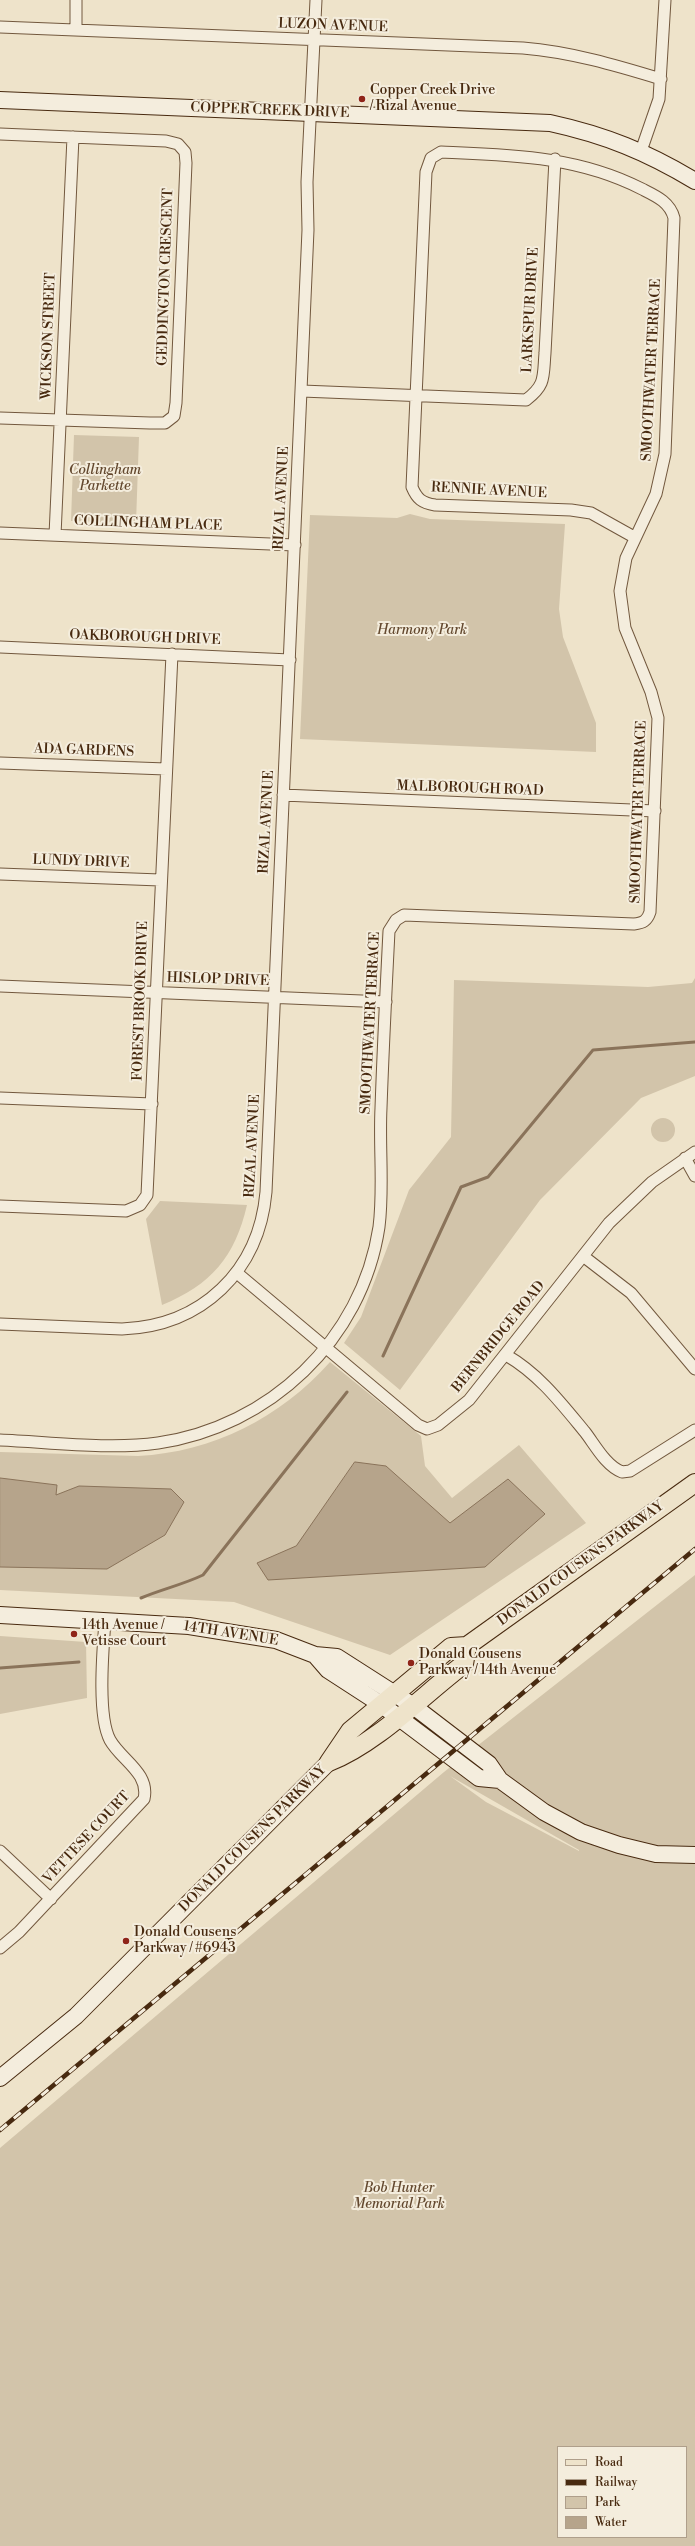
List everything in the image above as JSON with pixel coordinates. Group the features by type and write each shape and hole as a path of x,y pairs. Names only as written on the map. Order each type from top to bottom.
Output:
{"main road":[{"name":"DONALD COUSENS PARKWAY","path":"328,1762 350,1731 451,1647 467,1646 695,1483"},
{"name":"DONALD COUSENS PARKWAY","path":"328,1762 345,1756 398,1717 464,1664 467,1646"}],"street":[{"path":"76,0 76,30"},
{"name":"RIZAL AVENUE","path":"0,1324 122,1328 155,1325 176,1318 199,1306 215,1295 237,1273 256,1240 265,1206 302,391 310,112 316,0"},
{"path":"641,151 655,115 661,79 665,0"},
{"name":"LUZON AVENUE","path":"0,27 547,50 602,60 661,79"},
{"name":"COPPER CREEK DRIVE","path":"0,100 550,123 603,136 641,151 695,181"},
{"name":"GEDDINGTON CRESCENT","path":"0,134 166,141 178,144 186,152 176,403 174,416 165,423 0,418"},
{"name":"WICKSON STREET","path":"55,535 73,137"},
{"name":"SMOOTHWATER TERRACE","path":"0,1440 133,1445 186,1438 228,1423 274,1398 308,1369 325,1348 357,1299 368,1271 378,1229 389,931 396,920 404,915 642,923 648,919 650,912 659,732 656,707 625,628 620,602 623,568 634,537 656,494 665,454 674,218 667,204 636,186 597,170 555,159 441,152 431,158 426,172 416,396"},
{"name":"LARKSPUR DRIVE","path":"302,391 526,400 539,390 543,378 546,353 555,159"},
{"name":"RENNIE AVENUE","path":"416,396 412,487 420,501 435,505 571,510 591,514 634,537"},
{"name":"COLLINGHAM PLACE","path":"0,533 295,545"},
{"name":"OAKBOROUGH DRIVE","path":"0,647 290,660"},
{"name":"FOREST BROOK DRIVE","path":"0,1206 126,1210 140,1205 147,1195 152,1104 160,880 172,654"},
{"name":"ADA GARDENS","path":"0,763 166,769"},
{"name":"MALBOROUGH ROAD","path":"283,795 655,811"},
{"name":"LUNDY DRIVE","path":"0,874 160,880"},
{"name":"HISLOP DRIVE","path":"0,986 386,1002"},
{"path":"0,1098 152,1104"},
{"name":"BERNBRIDGE ROAD","path":"237,1273 418,1426 426,1428 438,1425 461,1408 506,1355 609,1223 634,1198 684,1158 695,1152"},
{"path":"684,1158 695,1176"},
{"path":"583,1256 631,1293 695,1369"},
{"path":"506,1355 520,1363 545,1384 604,1457 622,1472 630,1471 695,1430"},
{"name":"14TH AVENUE","path":"0,1615 189,1626 276,1640 315,1655 337,1657 389,1699 412,1705 489,1764 500,1780 544,1812 581,1832 618,1845 656,1854 695,1855"},
{"name":"VETTESE COURT","path":"0,1948 51,1899 144,1799 146,1790 143,1780 110,1740 106,1727 103,1688 105,1621"},
{"name":"14TH AVENUE","path":"389,1699 398,1717 479,1778 500,1780"},
{"name":"DONALD COUSENS PARKWAY","path":"0,2078 76,2016 328,1762"},
{"path":"0,1850 51,1899"}],"green space":[{"name":"Collingham Parkette","path":"74,435 139,437 136,523 71,521"},
{"name":"Harmony Park","path":"410,514 430,519 565,524 559,609 563,637 596,723 596,752 300,739 310,515 397,518"},
{"path":"695,978 695,1076 641,1098 540,1200 400,1390 344,1343 361,1317 409,1190 451,1137 454,980 648,987 692,983"},
{"path":"663,1118 672,1121 675,1130 672,1139 663,1142 654,1139 651,1130 654,1121"},
{"path":"160,1201 247,1205 236,1240 218,1267 194,1288 162,1305 146,1219"},
{"path":"330,1362 421,1436 425,1466 452,1498 519,1445 586,1523 390,1655 234,1602 0,1590 0,1452 138,1456 193,1448 219,1439 267,1415 289,1400"},
{"name":"Bob Hunter Memorial Park","path":"695,1575 695,2546 0,2546 0,2148 444,1772","holes":["450,1776 579,1850 486,1802"]},
{"path":"0,1636 86,1642 87,1698 0,1714"}],"water":[{"path":"355,1462 386,1466 450,1523 508,1479 545,1514 485,1567 268,1580 257,1563 296,1546"},
{"path":"0,1478 57,1485 56,1495 79,1486 171,1489 184,1502 165,1535 107,1569 0,1567"}],"waterway":[{"path":"383,1356 461,1187 488,1177 593,1050 695,1042"},
{"path":"141,1598 203,1575 347,1392"},
{"path":"0,1668 79,1662"}],"railway":[{"path":"0,2130 695,1549"}],"place":[{"name":"Copper Creek Drive / Rizal Avenue","path":"362,99"},
{"name":"14th Avenue / Vetisse Court","path":"74,1634"},
{"name":"Donald Cousens Parkway / 14th Avenue","path":"411,1663"},
{"name":"Donald Cousens Parkway / #6943","path":"126,1941"}]}
